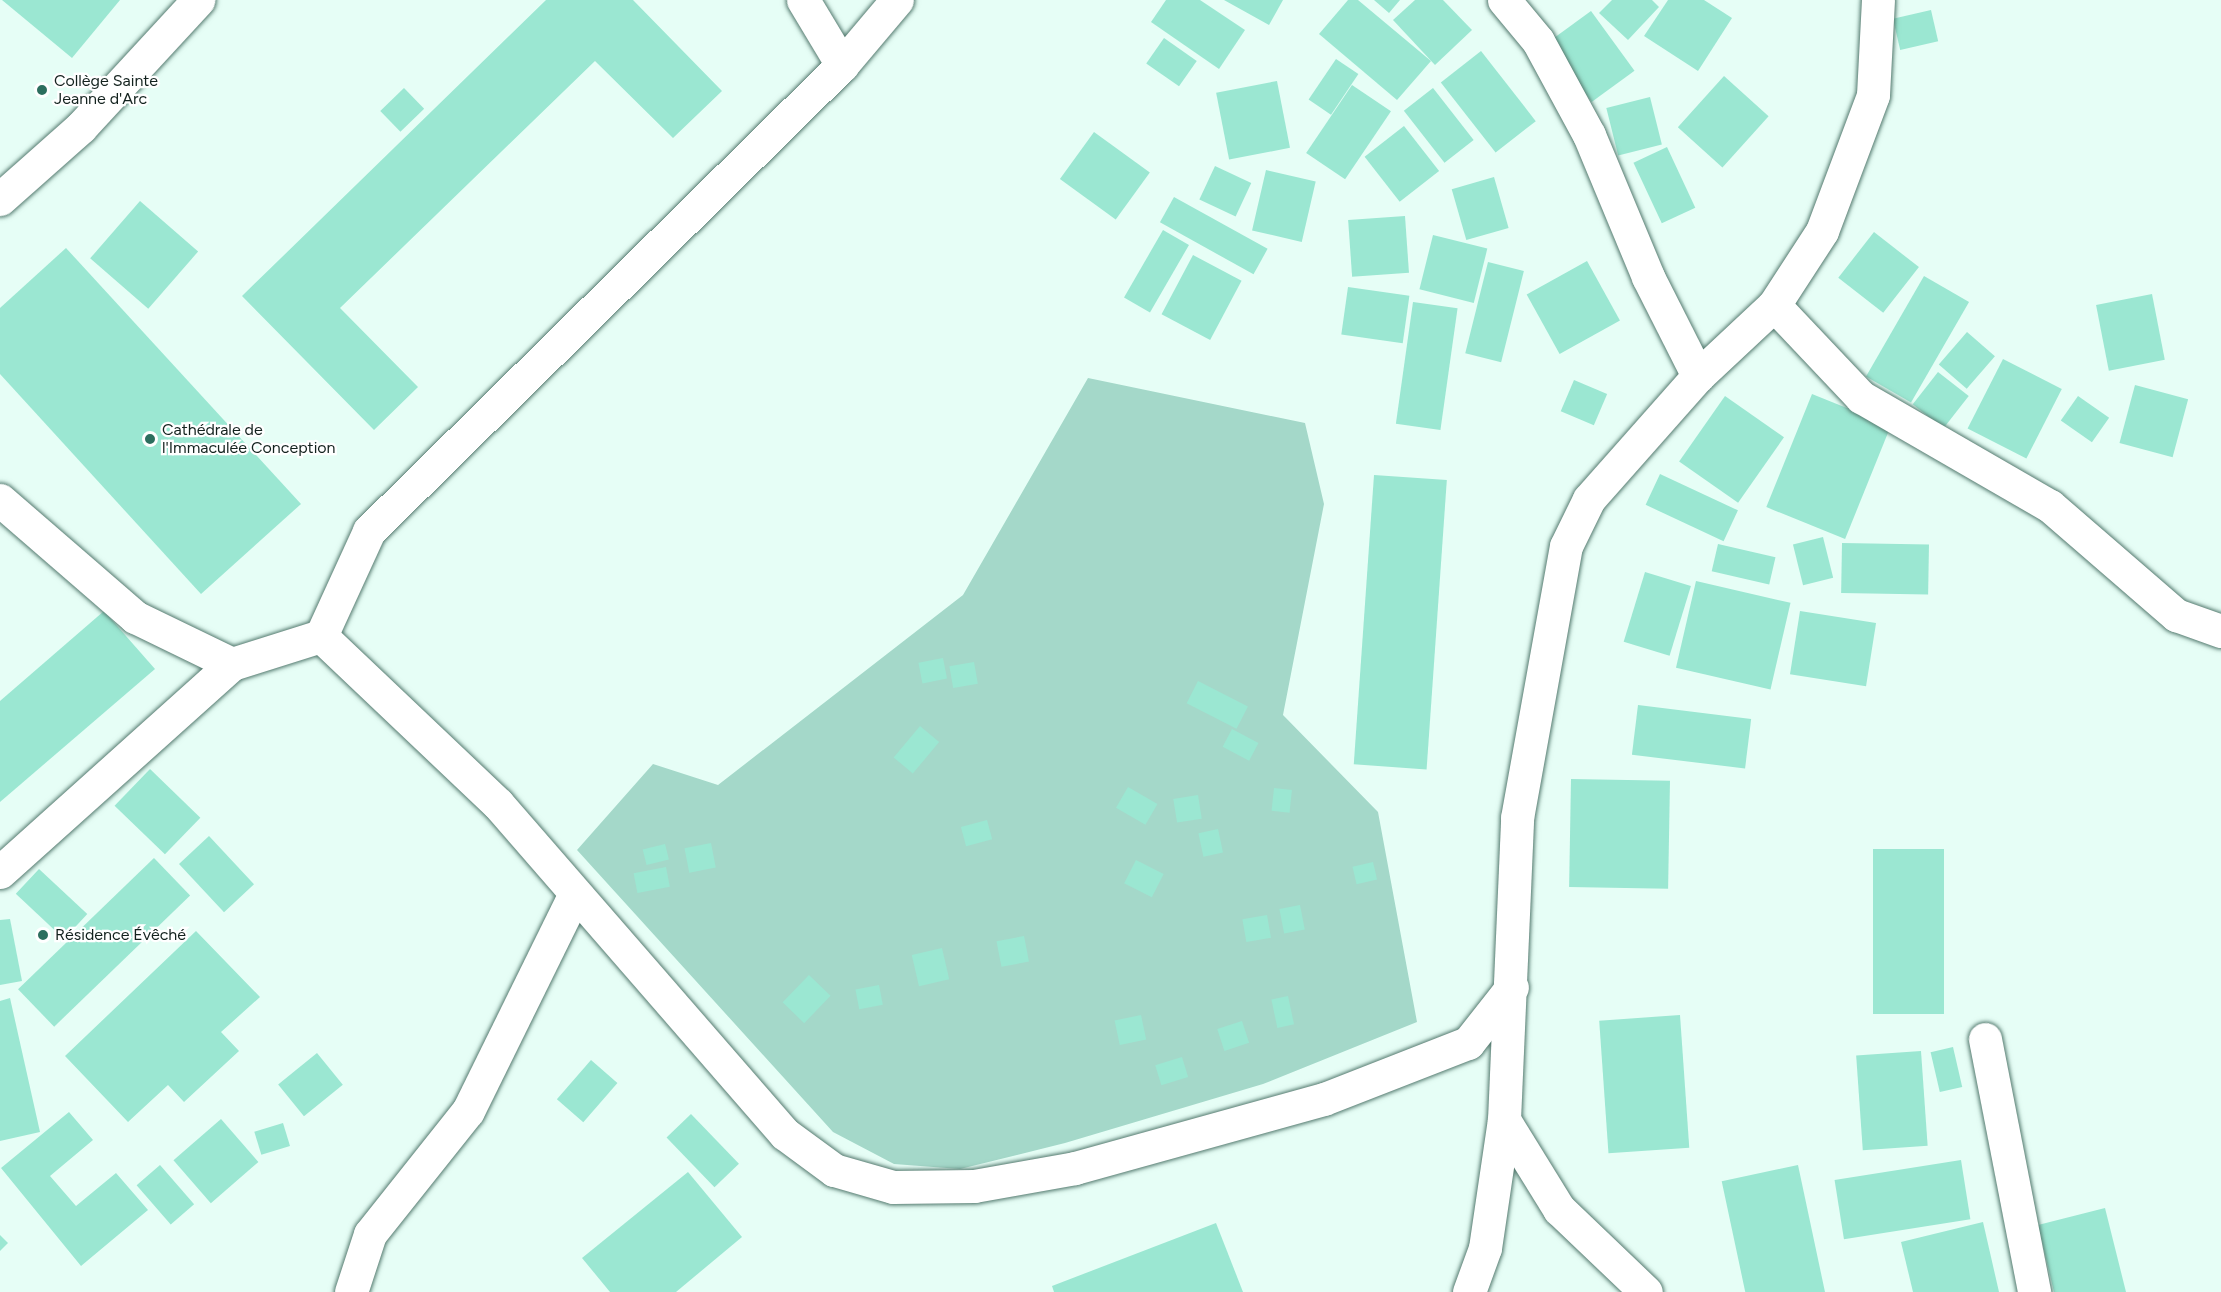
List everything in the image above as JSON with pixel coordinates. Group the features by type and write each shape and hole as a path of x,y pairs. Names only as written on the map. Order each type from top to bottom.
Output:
{"street":[{"path":"0,199 81,127 198,0"},
{"path":"803,0 817,31 842,65"},
{"path":"0,872 232,664 321,636 369,531 842,65 897,0"},
{"path":"1504,0 1538,41 1589,135 1648,277 1698,375"},
{"path":"1469,1292 1485,1248 1503,1120 1512,987 1517,818 1566,546 1589,498 1698,375 1774,304 1822,231 1873,95 1878,0"},
{"path":"1774,304 1861,397 2050,506 2176,615 2221,631"},
{"path":"0,500 135,617 232,664"},
{"path":"321,636 498,804 785,1134 834,1170 893,1187 974,1186 1075,1168 1324,1099 1468,1043 1512,987"},
{"path":"351,1292 370,1234 468,1111 575,894"},
{"path":"1985,1039 2034,1292"},
{"path":"1503,1120 1559,1209 1646,1292"}],"green space":[{"path":"1088,378 1305,423 1324,504 1283,715 1378,812 1417,1022 1263,1084 1065,1143 960,1169 894,1164 833,1132 577,850 653,764 718,785 963,595"}],"building":[{"path":"2,0 120,0 72,58"},
{"path":"546,0 633,0 722,91 673,138 595,61 340,308 418,387 374,430 242,296"},
{"path":"1166,0 1200,0 1245,30 1219,69 1151,22"},
{"path":"1224,0 1283,0 1269,25"},
{"path":"1348,0 1358,0 1431,61 1397,100 1319,34"},
{"path":"1374,0 1400,0 1389,13"},
{"path":"1415,0 1443,0 1472,30 1435,65 1393,20"},
{"path":"1612,0 1652,0 1659,7 1628,40 1599,13"},
{"path":"1668,0 1704,0 1732,18 1698,71 1644,36"},
{"path":"1931,10 1938,41 1900,50 1893,19"},
{"path":"1591,11 1634,71 1592,102 1548,42"},
{"path":"1164,38 1197,61 1179,86 1146,63"},
{"path":"1481,51 1536,121 1496,153 1441,82"},
{"path":"1336,59 1358,74 1331,115 1309,100"},
{"path":"1724,76 1769,116 1722,167 1678,127"},
{"path":"1277,81 1290,148 1229,160 1216,93"},
{"path":"1352,85 1391,111 1345,179 1306,153"},
{"path":"404,88 424,109 400,132 380,111"},
{"path":"1433,88 1474,140 1444,163 1404,111"},
{"path":"1650,97 1662,145 1618,155 1606,108"},
{"path":"1404,126 1439,171 1400,202 1365,157"},
{"path":"1094,132 1150,173 1116,219 1060,179"},
{"path":"1667,147 1695,208 1662,223 1633,163"},
{"path":"1215,166 1251,183 1236,216 1199,200"},
{"path":"1266,170 1316,181 1302,242 1252,230"},
{"path":"1494,177 1509,228 1466,240 1452,189"},
{"path":"1174,197 1268,249 1254,274 1160,222"},
{"path":"140,201 198,252 148,309 90,258"},
{"path":"1405,216 1409,273 1352,277 1348,220"},
{"path":"1163,230 1189,245 1150,313 1124,298"},
{"path":"1874,232 1919,267 1883,313 1838,278"},
{"path":"1433,235 1487,249 1474,303 1419,289"},
{"name":"Cathédrale de l'Immaculée Conception","path":"66,248 301,504 201,594 0,374 0,308"},
{"path":"1193,255 1242,281 1210,340 1162,314"},
{"path":"1587,261 1620,320 1560,354 1527,294"},
{"path":"1488,262 1524,271 1501,362 1465,353"},
{"path":"1924,276 1969,302 1911,402 1866,376"},
{"path":"1348,287 1409,296 1403,343 1341,335"},
{"path":"2152,294 2165,360 2109,371 2096,305"},
{"path":"1413,302 1458,308 1440,430 1396,424"},
{"path":"1967,332 1995,356 1967,389 1939,364"},
{"path":"2003,359 2062,389 2026,458 1968,428"},
{"path":"1938,372 1969,396 1943,428 1913,404"},
{"path":"1574,380 1607,394 1594,425 1561,411"},
{"path":"2135,385 2188,399 2173,457 2119,443"},
{"path":"1812,394 1891,426 1845,539 1766,507"},
{"path":"1725,396 1784,437 1738,503 1679,462"},
{"path":"2078,396 2109,418 2092,442 2061,421"},
{"path":"1660,474 1738,510 1724,541 1646,505"},
{"path":"1374,475 1447,480 1427,769 1354,764"},
{"path":"1823,537 1833,578 1803,585 1793,544"},
{"path":"1842,543 1929,545 1928,595 1841,593"},
{"path":"1718,544 1775,557 1769,585 1712,571"},
{"path":"1645,572 1691,586 1670,656 1624,642"},
{"path":"1696,581 1791,603 1770,690 1676,668"},
{"path":"104,611 155,669 0,802 0,701"},
{"path":"1800,611 1876,623 1866,686 1790,674"},
{"path":"943,658 947,679 922,683 918,663"},
{"path":"974,662 978,684 953,688 949,666"},
{"path":"1198,681 1248,706 1237,729 1187,703"},
{"path":"1638,705 1751,719 1745,769 1632,755"},
{"path":"920,726 939,742 913,773 894,757"},
{"path":"1232,729 1258,743 1249,761 1223,747"},
{"path":"150,769 200,818 165,854 115,806"},
{"path":"1571,779 1670,781 1668,889 1569,887"},
{"path":"1128,787 1157,804 1145,825 1116,808"},
{"path":"1274,788 1292,790 1289,813 1272,811"},
{"path":"1198,795 1202,819 1177,823 1173,799"},
{"path":"987,820 992,839 966,846 961,827"},
{"path":"1218,829 1223,852 1203,857 1198,833"},
{"path":"209,836 254,884 224,912 179,864"},
{"path":"711,843 716,868 689,873 684,848"},
{"path":"665,844 669,860 647,865 643,850"},
{"path":"1873,849 1944,849 1944,1014 1873,1014"},
{"path":"154,858 190,895 54,1027 18,989"},
{"path":"1136,860 1164,874 1152,897 1124,883"},
{"path":"1373,862 1377,880 1357,884 1353,867"},
{"path":"666,867 670,887 637,893 634,873"},
{"path":"39,869 87,914 64,939 16,894"},
{"path":"1300,905 1305,930 1284,934 1279,909"},
{"path":"1267,915 1271,938 1246,942 1242,919"},
{"path":"10,919 22,981 0,985 0,920"},
{"path":"196,931 260,997 221,1032 239,1051 184,1102 168,1085 128,1122 65,1056"},
{"path":"1024,936 1029,962 1001,967 997,941"},
{"path":"942,948 949,979 919,986 912,955"},
{"path":"809,975 831,996 804,1023 783,1002"},
{"path":"879,985 883,1005 859,1009 855,990"},
{"path":"1288,996 1294,1024 1277,1028 1271,1000"},
{"path":"10,998 40,1132 0,1141 0,1001"},
{"path":"1141,1015 1146,1039 1120,1045 1115,1021"},
{"path":"1680,1015 1689,1148 1608,1153 1599,1021"},
{"path":"1242,1021 1249,1043 1224,1051 1217,1029"},
{"path":"1953,1047 1962,1087 1940,1092 1931,1052"},
{"path":"1921,1051 1928,1146 1863,1150 1856,1056"},
{"path":"317,1053 343,1085 304,1116 278,1084"},
{"path":"1182,1057 1188,1077 1161,1085 1155,1065"},
{"path":"591,1060 617,1083 583,1122 557,1099"},
{"path":"69,1112 93,1140 50,1176 76,1206 116,1173 148,1210 81,1266 1,1168"},
{"path":"691,1114 739,1164 714,1187 667,1138"},
{"path":"221,1119 258,1162 211,1203 173,1160"},
{"path":"283,1123 290,1146 261,1155 254,1132"},
{"path":"1961,1160 1970,1219 1844,1239 1835,1180"},
{"path":"160,1165 194,1204 171,1225 137,1185"},
{"path":"1798,1165 1825,1292 1745,1292 1722,1181"},
{"path":"688,1172 742,1237 676,1292 610,1292 582,1258"},
{"path":"2105,1208 2126,1292 2054,1292 2038,1225"},
{"path":"1983,1222 1999,1292 1913,1292 1901,1242"},
{"path":"1216,1223 1243,1292 1054,1292 1052,1286"},
{"path":"0,1235 8,1243 0,1251"}],"place":[{"name":"Collège Sainte Jeanne d'Arc","path":"42,90"},
{"name":"Cathédrale de l'Immaculée Conception","path":"150,439"},
{"name":"Résidence Évêché","path":"43,935"}]}
